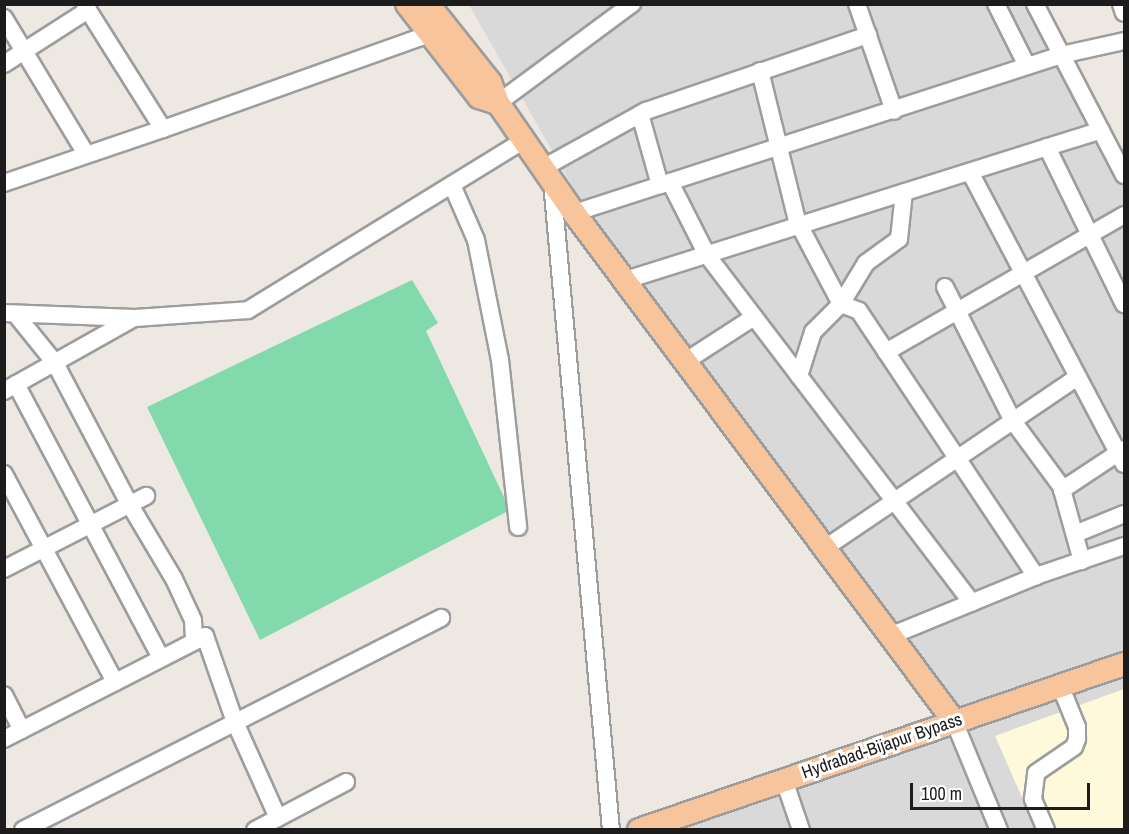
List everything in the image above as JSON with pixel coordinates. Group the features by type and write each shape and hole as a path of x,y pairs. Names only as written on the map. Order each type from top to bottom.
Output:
{"main road":[{"path":"407,4 479,97 498,102"},
{"path":"433,6 490,82 498,102 574,213 954,721"},
{"name":"Hydrabad-Bijapur Bypass","path":"639,830 1125,664"}],"street":[{"path":"498,102 632,4"},
{"path":"857,4 894,111"},
{"path":"996,4 1027,66"},
{"path":"1035,4 1125,175"},
{"path":"1121,4 1125,13"},
{"path":"4,64 87,7 163,129"},
{"path":"4,18 26,50 86,154"},
{"path":"4,183 430,34"},
{"path":"611,830 547,174 640,114 868,35"},
{"path":"574,213 1061,55 1125,41"},
{"path":"760,71 799,225 841,304 859,310 1036,576"},
{"path":"640,114 665,183 707,255 972,603"},
{"path":"626,280 1101,130"},
{"path":"11,314 135,318 248,310 524,140"},
{"path":"1047,147 1125,304"},
{"path":"970,171 1076,378 1122,456 1062,490"},
{"path":"452,185 476,240 484,277 500,360 518,527"},
{"path":"799,375 813,332 841,304 866,263 899,239 904,192"},
{"path":"886,351 1125,214"},
{"path":"945,286 1013,421 1062,490 1082,561"},
{"path":"11,314 55,363 130,505 174,579 192,620 195,641"},
{"path":"686,361 754,317"},
{"path":"135,318 10,388 92,524 161,658"},
{"path":"825,548 1076,378"},
{"path":"4,474 46,547 115,682"},
{"path":"4,568 146,496"},
{"path":"1075,534 1125,514"},
{"path":"890,636 1036,576 1125,546"},
{"path":"23,830 441,618"},
{"path":"4,739 205,636 236,722 278,818"},
{"path":"1046,830 1033,799 1036,773 1074,747 1077,739 1077,727 1060,686"},
{"path":"4,695 22,730"},
{"path":"954,721 999,830"},
{"path":"784,780 801,830"},
{"path":"255,830 346,782"}],"shaded area":[{"path":"469,5 1036,5 1124,170 1124,829 641,829 953,721 626,280"},
{"path":"1124,689 1124,829 1036,829 995,736"}],"green space":[{"path":"412,280 438,323 426,331 510,510 260,640 147,407"}]}
